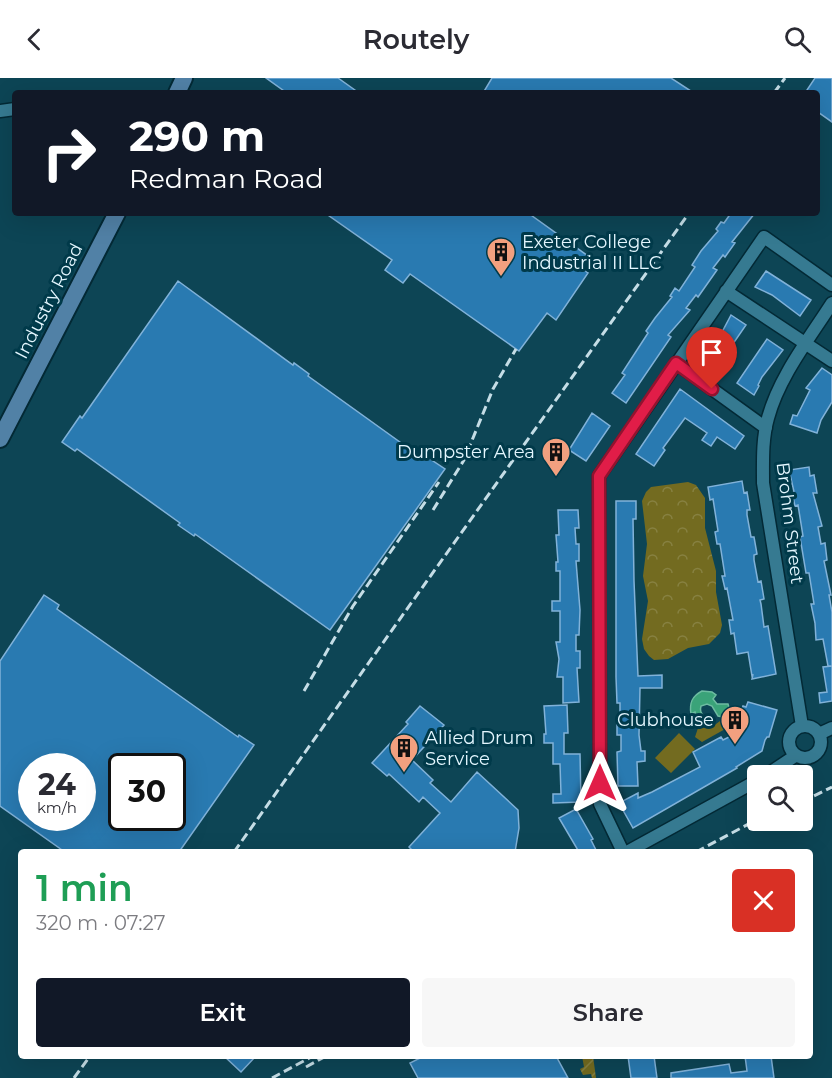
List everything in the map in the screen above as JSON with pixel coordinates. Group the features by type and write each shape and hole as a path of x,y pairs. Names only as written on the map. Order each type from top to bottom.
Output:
{"main road":[{"name":"Industry Road","path":"0,439 115,216"}],"street":[{"path":"623,849 600,804 599,476 764,237 832,285"},
{"path":"726,291 832,361"},
{"name":"Brohm Street","path":"802,726 763,483 763,451 766,428 776,394 832,303"},
{"path":"676,363 766,428"},
{"path":"824,740 808,726 802,726 791,733 789,739 791,751 795,756 807,758 818,752 832,728"},
{"path":"782,765 795,756"},
{"path":"631,849 747,786"}],"green space":[{"path":"688,482 696,485 705,498 705,528 716,571 716,592 722,625 720,633 709,644 688,648 668,659 654,660 644,649 642,639 648,601 643,576 647,544 642,501 651,487"},
{"path":"720,721 727,728 702,742 695,737 698,728 712,727"},
{"path":"679,733 695,749 671,773 655,758"},
{"path":"583,1059 593,1059 596,1078 592,1078 591,1074 583,1075 580,1069 584,1067"}],"shaded area":[{"path":"702,691 716,695 713,699 717,704 728,704 730,711 725,720 718,716 712,706 707,704 701,706 701,712 706,719 703,725 698,723 695,712 691,714 690,706 696,695"}],"building":[{"path":"266,78 338,78 355,90 283,90"},
{"path":"492,78 671,78 689,90 485,90"},
{"path":"815,78 832,78 832,122 820,113 820,90 807,90"},
{"name":"Exeter College Industrial II LLC","path":"329,216 532,216 588,256 580,267 588,273 556,320 547,313 519,351 410,274 403,283 385,270 392,260"},
{"path":"729,216 753,216 732,242 735,243 725,257 723,255 713,268 717,270 698,297 696,295 686,308 690,310 668,335 671,337 626,403 612,393 625,375 622,373 648,333 646,331 672,297 670,296 675,288 679,291 695,267 692,265 701,251 718,231 716,229 721,222 724,223"},
{"path":"766,271 811,300 800,316 772,295 755,287"},
{"path":"178,281 425,460 427,457 445,469 330,630 195,534 194,536 178,525 180,523 77,449 75,451 62,442 80,416 82,418"},
{"path":"731,315 746,325 715,370 701,360 722,332"},
{"path":"767,339 783,350 762,377 754,395 737,383"},
{"path":"822,368 832,375 832,402 821,420 817,433 790,424 793,415 797,416 810,390 806,388"},
{"path":"680,389 744,436 735,449 717,437 711,446 702,440 707,433 685,418 663,448 665,450 654,466 636,454"},
{"path":"592,413 610,426 586,461 569,450"},
{"path":"809,467 810,476 814,475 817,493 813,493 822,526 818,527 821,544 825,543 827,560 824,561 831,595 829,595 832,612 832,666 828,666 823,639 816,640 811,604 814,604 800,537 803,536 798,505 795,506 789,470"},
{"path":"742,481 744,493 747,492 750,510 747,510 747,515 757,554 754,555 754,560 764,599 760,600 764,627 768,626 776,674 752,679 748,652 737,654 734,633 731,634 729,620 733,620 727,588 725,589 722,576 725,576 720,544 717,544 715,532 718,531 713,499 710,500 708,487"},
{"path":"616,501 636,501 636,519 633,519 638,676 662,675 662,688 640,688 639,735 641,751 645,751 645,761 637,762 638,786 618,786 617,752 621,751 621,735 617,735 620,703 617,703 616,677"},
{"path":"558,510 578,510 579,528 575,528 576,544 579,544 579,561 576,561 580,610 576,651 580,651 580,668 577,668 579,702 563,703 563,677 557,677 559,659 556,642 560,642 560,611 552,611 552,601 560,601 560,571 556,571 556,562 558,562 556,535 559,535"},
{"path":"44,595 59,605 57,609 238,737 239,735 254,745 181,849 61,849 35,831 96,831 96,753 18,753 18,819 0,806 0,661"},
{"path":"832,666 832,701 820,703 819,693 827,692 823,667"},
{"path":"748,702 777,710 762,751 633,828 619,803 638,793 638,798 652,792 700,767 693,752 721,737 723,740 733,735 743,706 746,707"},
{"path":"567,705 568,733 564,733 564,754 580,754 581,802 553,803 553,794 561,794 560,764 553,764 553,743 544,743 544,734 546,734 544,706"},
{"name":"Allied Drum Service","path":"420,706 444,725 412,760 433,780 430,783 451,802 477,772 518,810 519,828 516,849 411,849 409,847 440,813 423,797 419,802 389,774 387,776 372,763 408,724 406,722"},
{"path":"576,809 593,839 591,840 596,849 577,849 559,818"},
{"path":"227,1059 253,1059 241,1072"},
{"path":"418,1059 558,1059 568,1078 418,1078 410,1063"},
{"path":"628,1059 654,1059 657,1078 631,1078"},
{"path":"745,1059 771,1059 774,1078 671,1078 671,1073 729,1064 731,1073 747,1071"}],"railway":[{"path":"776,90 785,78"},
{"path":"236,849 687,216"},
{"path":"433,510 464,460 493,389 516,349"},
{"path":"304,691 353,606 439,482"},
{"path":"813,796 832,787"},
{"path":"702,849 747,825"},
{"path":"74,1078 88,1059"},
{"path":"272,1078 307,1059"},
{"path":"306,1067 321,1059"}],"place":[{"name":"Exeter College Industrial II LLC","path":"501,278"},
{"name":"Dumpster Area","path":"556,478"},
{"name":"Clubhouse","path":"735,746"},
{"name":"Allied Drum Service","path":"404,774"}],"route":[{"path":"600,783 599,476 676,363 712,389"}]}
